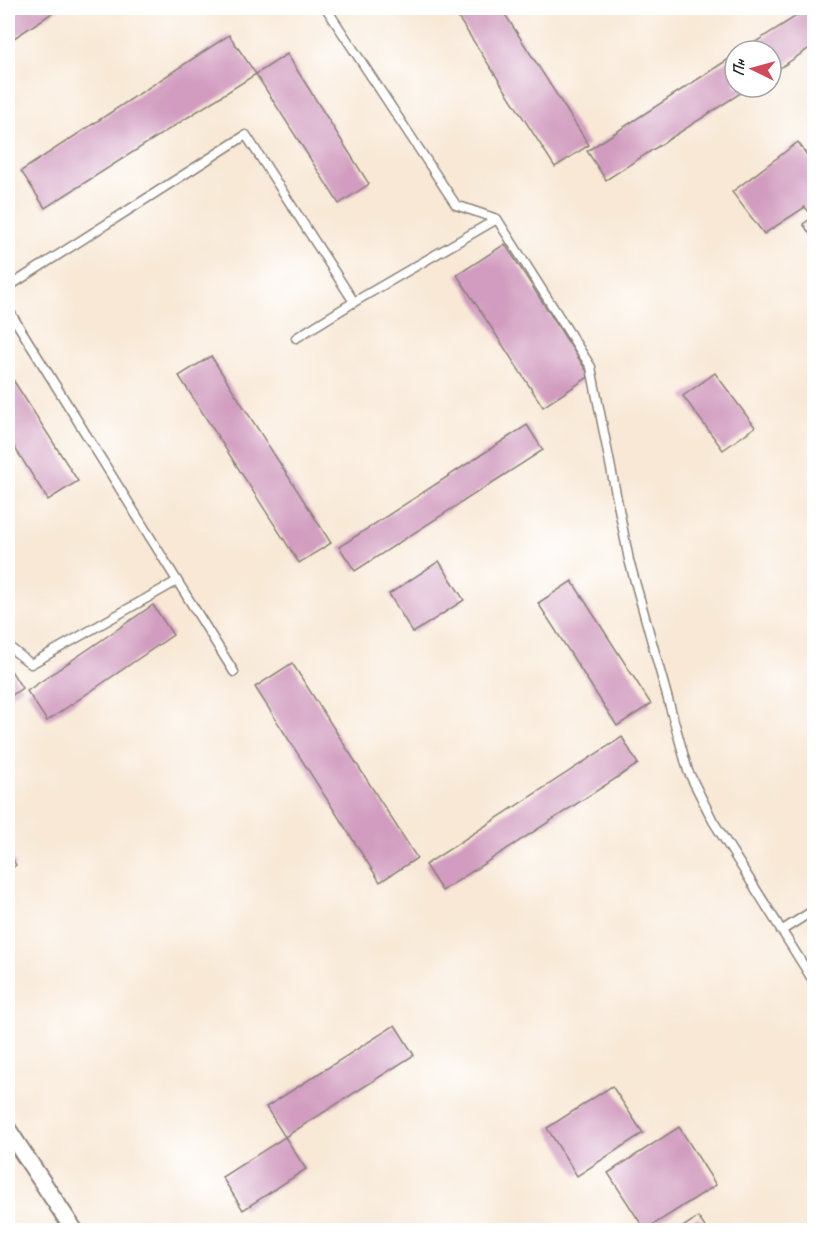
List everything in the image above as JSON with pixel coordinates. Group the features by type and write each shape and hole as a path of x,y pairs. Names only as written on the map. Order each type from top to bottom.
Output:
{"street":[{"path":"8,1130 74,1230"}],"lane":[{"path":"326,8 456,205 497,219 591,368 629,560 688,771 713,820 814,982"},
{"path":"8,287 246,135 354,302"},
{"path":"296,338 497,219"},
{"path":"8,309 234,672"},
{"path":"8,646 31,664 177,581"},
{"path":"781,931 814,909"}],"building":[{"path":"14,8 60,8 8,42 8,12"},
{"path":"452,8 501,8 589,145 555,167"},
{"path":"809,8 814,8 814,45 783,66 783,39 760,39"},
{"path":"229,35 256,74 45,208 21,171"},
{"path":"287,54 369,184 339,204 256,74"},
{"path":"723,63 723,99 731,99 606,180 587,151"},
{"path":"798,142 814,165 814,240 803,224 813,217 805,207 764,234 732,192"},
{"path":"505,244 590,376 543,407 457,275"},
{"path":"211,356 331,543 299,563 179,376"},
{"path":"8,372 78,481 48,500 8,437"},
{"path":"715,373 755,427 723,450 683,396"},
{"path":"527,425 543,450 355,571 339,547"},
{"path":"439,561 464,600 413,633 389,594"},
{"path":"572,581 651,704 617,726 538,603"},
{"path":"153,605 173,635 47,721 27,691"},
{"path":"292,663 417,858 380,882 255,687"},
{"path":"8,666 22,688 8,698"},
{"path":"622,737 638,764 442,891 425,865"},
{"path":"8,851 16,865 8,871"},
{"path":"395,1025 414,1055 285,1137 266,1107"},
{"path":"612,1086 643,1133 577,1176 547,1128"},
{"path":"679,1127 716,1185 645,1230 608,1173"},
{"path":"285,1137 306,1169 243,1210 222,1177"},
{"path":"698,1217 707,1230 678,1230"},
{"path":"258,1224 263,1230 249,1230"}]}
